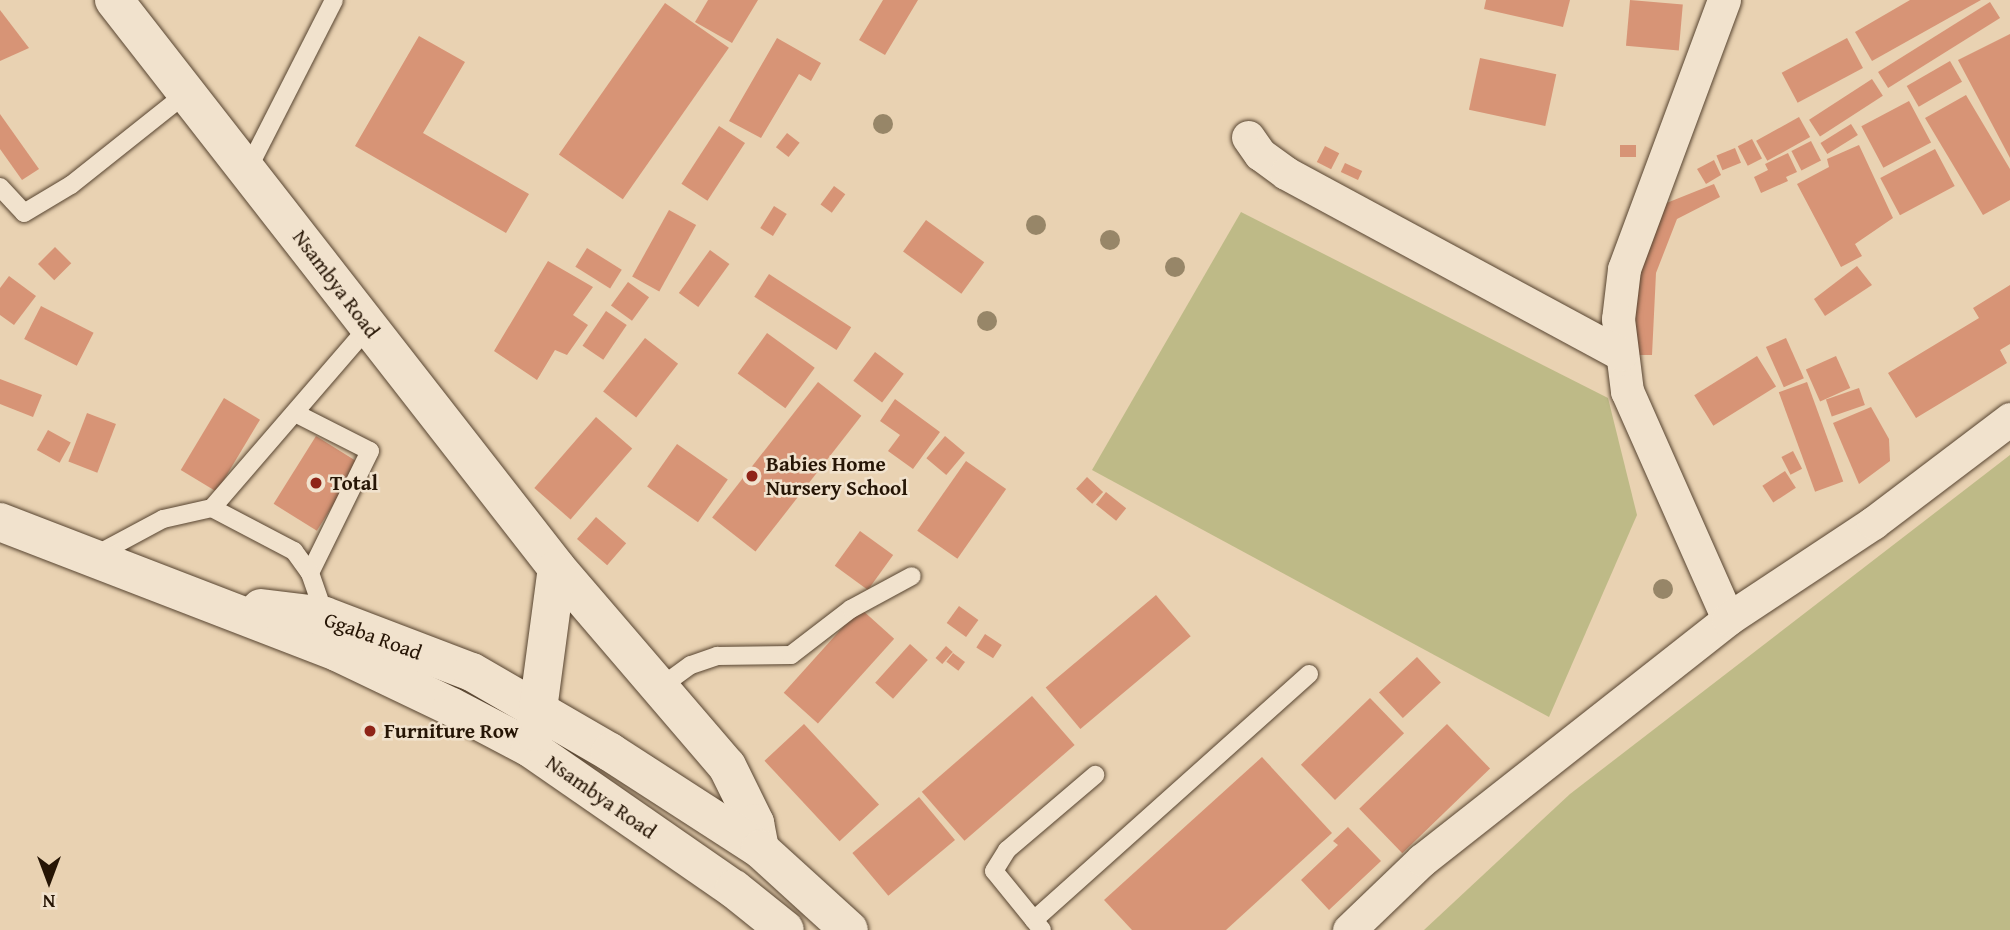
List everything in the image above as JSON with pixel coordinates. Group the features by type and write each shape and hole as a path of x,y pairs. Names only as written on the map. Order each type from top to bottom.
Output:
{"main road":[{"name":"Nsambya Road","path":"114,0 249,167 369,327 557,568 727,766 755,823 760,849"},
{"name":"Ggaba Road","path":"0,522 193,599 337,652 530,748"},
{"name":"Nsambya Road","path":"557,568 541,711 530,748 734,889 785,930"},
{"name":"Ggaba Road","path":"193,599 324,616 472,672 541,711 760,849 849,930"}],"street":[{"path":"1724,0 1624,269 1618,319 1628,391 1728,619"},
{"path":"1248,137 1259,155 1286,173 1621,354"},
{"path":"1349,930 1422,860 1728,619 1873,523 2010,419"}],"lane":[{"path":"249,167 334,0"},
{"path":"0,187 24,213 71,185 188,92"},
{"path":"92,557 163,519 212,508 369,327"},
{"path":"295,413 370,452 310,573"},
{"path":"212,508 294,551 310,573 324,616"},
{"path":"659,688 691,665 717,656 791,655 851,609 912,576"},
{"path":"1094,775 1007,850 994,871 1038,925 1309,674"}],"shaded area":[{"path":"1241,212 1608,398 1637,515 1549,717 1092,470"},
{"path":"2010,455 2010,930 1424,930 1570,794"}],"building":[{"path":"708,0 758,0 732,43 695,22"},
{"path":"883,0 918,0 885,55 859,40"},
{"path":"1486,0 1570,0 1563,27 1484,9"},
{"path":"1630,0 1683,5 1679,50 1626,46"},
{"path":"1910,0 1981,0 1872,61 1855,32"},
{"path":"1990,2 2000,18 1888,88 1878,72"},
{"path":"665,3 729,48 623,199 559,155"},
{"path":"0,10 29,48 0,61"},
{"path":"2010,34 2010,158 1958,60"},
{"path":"419,36 465,62 423,133 529,194 506,233 355,146"},
{"path":"777,38 821,63 811,81 799,74 761,138 729,121"},
{"path":"1847,38 1863,68 1798,103 1782,73"},
{"path":"1480,58 1556,74 1545,126 1469,110"},
{"path":"1950,61 1962,82 1919,107 1907,86"},
{"path":"1872,79 1883,96 1820,137 1809,120"},
{"path":"1966,95 2010,169 2010,200 1983,215 1925,118"},
{"path":"1909,101 1931,142 1883,168 1861,126"},
{"path":"0,114 39,169 22,180 0,149"},
{"path":"1799,117 1810,137 1767,161 1756,141"},
{"path":"1851,124 1858,135 1827,154 1820,143"},
{"path":"719,126 745,143 707,201 681,184"},
{"path":"787,133 800,143 789,157 776,147"},
{"path":"1752,139 1762,159 1748,166 1738,146"},
{"path":"1811,141 1821,161 1801,171 1791,151"},
{"path":"1620,145 1636,145 1636,157 1620,157"},
{"path":"1859,145 1893,218 1855,244 1862,256 1841,267 1797,184 1829,167 1827,159"},
{"path":"1325,146 1339,153 1331,169 1317,162"},
{"path":"1735,148 1741,163 1722,170 1716,155"},
{"path":"1935,149 1955,186 1900,215 1880,178"},
{"path":"1788,153 1797,172 1786,177 1788,181 1761,193 1754,177 1768,170 1765,164"},
{"path":"1714,160 1721,175 1706,184 1697,169"},
{"path":"1345,163 1362,171 1358,180 1341,172"},
{"path":"1714,184 1720,197 1677,219 1656,273 1652,355 1633,355 1634,273 1659,206"},
{"path":"834,186 845,194 832,213 820,205"},
{"path":"774,206 787,214 773,236 760,228"},
{"path":"669,210 696,225 659,292 632,276"},
{"path":"926,220 984,262 961,294 903,252"},
{"path":"55,247 71,263 54,280 38,264"},
{"path":"587,248 622,270 610,288 575,267"},
{"path":"710,250 729,264 698,307 679,293"},
{"path":"548,261 593,287 573,315 588,325 567,355 555,350 537,380 494,351"},
{"path":"1857,266 1872,285 1825,316 1814,299"},
{"path":"769,274 851,327 836,350 754,297"},
{"path":"9,276 36,296 14,325 0,315 0,288"},
{"path":"628,282 649,297 632,321 611,305"},
{"path":"2010,285 2010,344 2000,350 2007,363 1916,418 1888,373 1979,318 1973,308"},
{"path":"41,306 94,333 77,366 24,339"},
{"path":"606,311 627,325 603,360 583,346"},
{"path":"767,333 815,368 785,408 738,373"},
{"path":"645,338 678,364 636,417 603,392"},
{"path":"1786,338 1804,378 1784,387 1766,347"},
{"path":"875,352 904,374 882,402 853,381"},
{"path":"1757,356 1776,387 1713,426 1694,395"},
{"path":"1836,356 1850,388 1820,401 1806,369"},
{"path":"0,379 42,395 33,417 0,404"},
{"path":"818,382 861,416 755,551 712,518"},
{"path":"1807,382 1843,482 1815,492 1779,392"},
{"path":"1859,388 1865,405 1832,416 1826,399"},
{"path":"224,398 260,420 217,492 181,470"},
{"path":"895,399 940,432 913,469 888,451 900,435 880,421"},
{"path":"1871,407 1889,439 1890,461 1859,484 1833,423"},
{"path":"87,413 116,424 97,473 68,462"},
{"path":"596,417 632,448 571,519 534,488"},
{"path":"48,430 71,443 60,463 37,450"},
{"name":"Total","path":"316,436 359,463 317,531 274,504"},
{"path":"945,436 965,453 946,475 926,458"},
{"path":"677,444 728,480 698,522 647,487"},
{"path":"1793,451 1802,469 1790,475 1781,457"},
{"path":"966,461 1006,489 957,559 917,531"},
{"path":"1785,471 1796,488 1773,502 1762,486"},
{"path":"1087,477 1103,492 1092,504 1076,489"},
{"path":"1106,492 1126,508 1116,521 1096,504"},
{"path":"596,517 626,543 607,565 577,539"},
{"path":"860,531 893,555 868,590 835,566"},
{"path":"1156,595 1191,636 1080,729 1046,688"},
{"path":"959,606 978,620 966,637 947,623"},
{"path":"860,608 894,639 818,723 784,693"},
{"path":"985,634 1002,645 993,658 976,647"},
{"path":"910,644 928,660 893,699 875,683"},
{"path":"946,646 953,652 942,664 936,658"},
{"path":"953,653 965,662 958,671 946,662"},
{"path":"1417,657 1441,683 1403,718 1379,692"},
{"path":"1032,696 1075,745 964,841 922,792"},
{"path":"1370,698 1404,733 1335,800 1301,765"},
{"path":"804,724 879,804 840,841 765,761"},
{"path":"1447,724 1490,769 1402,853 1359,809"},
{"path":"1262,757 1332,833 1226,930 1132,930 1104,900"},
{"path":"919,797 955,840 888,896 852,853"},
{"path":"1348,827 1381,861 1329,910 1301,880 1338,845 1333,841"}],"place":[{"name":"Babies Home Nursery School","path":"752,476"},
{"name":"Total","path":"316,483"},
{"name":"Furniture Row","path":"370,731"}]}
